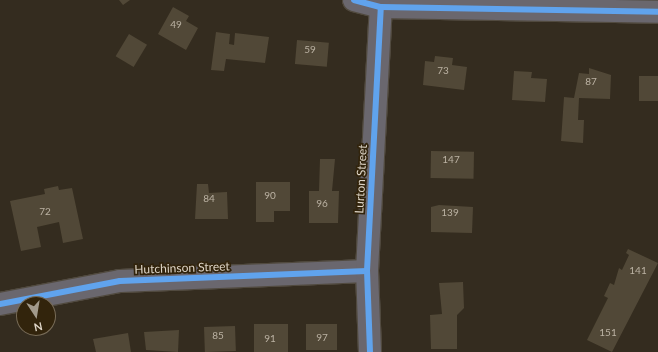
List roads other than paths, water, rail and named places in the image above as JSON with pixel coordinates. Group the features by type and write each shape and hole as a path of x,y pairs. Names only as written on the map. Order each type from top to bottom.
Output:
{"street":[{"path":"354,0 381,7 658,12"},
{"name":"Lurton Street","path":"370,352 368,271 381,7"},
{"name":"Hutchinson Street","path":"0,304 120,282 368,271"}]}
